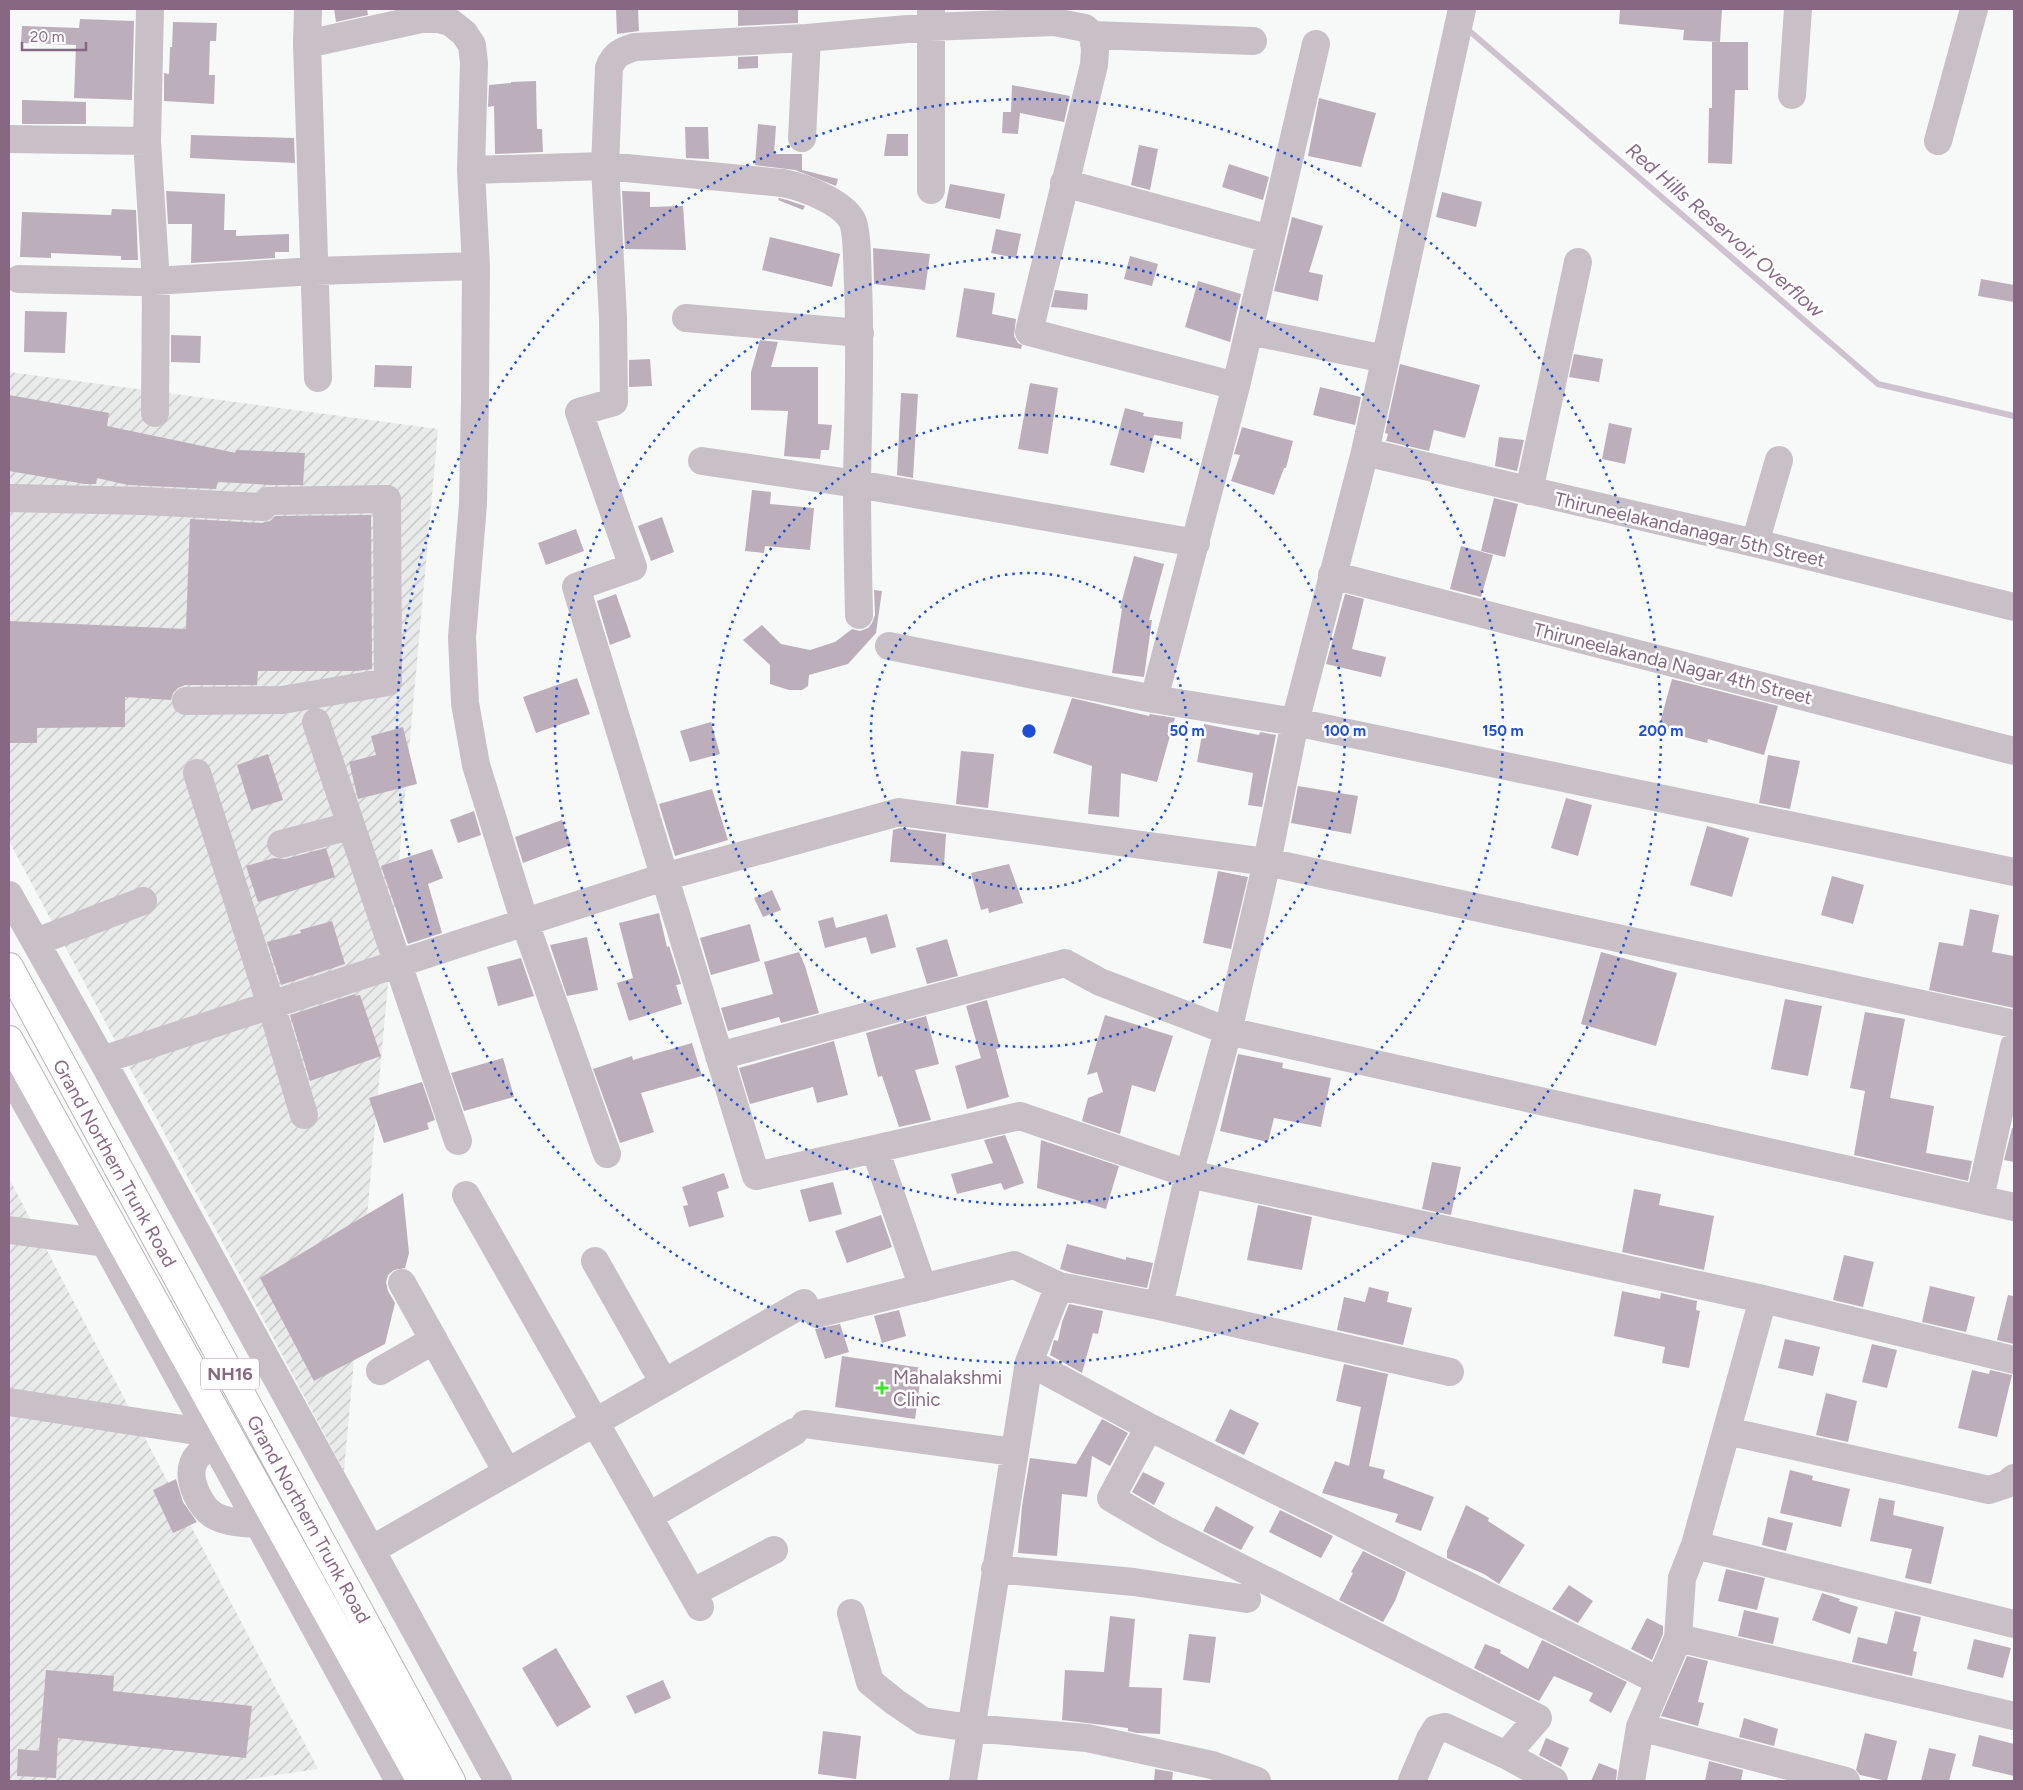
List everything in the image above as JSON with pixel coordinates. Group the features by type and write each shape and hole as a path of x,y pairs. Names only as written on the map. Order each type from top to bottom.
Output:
{"highway":[{"name":"Grand Northern Trunk Road","path":"9,967 451,1781"},
{"name":"Grand Northern Trunk Road","path":"9,1040 421,1781"}],"street":[{"path":"150,9 147,141 156,282 155,413"},
{"path":"308,9 307,44 318,378"},
{"path":"1159,1306 1189,1174 1228,1030 1267,862 1295,722 1365,452 1462,9"},
{"path":"1792,95 1798,9"},
{"path":"1938,141 1974,9"},
{"path":"930,190 931,18"},
{"path":"1252,41 1093,35 1085,28 1054,22 931,18 807,38 635,46 620,52 612,58 609,68 605,166 613,318 614,402 579,412 632,567 576,587 756,1176 1020,1116 1189,1174 1763,1299 2014,1360"},
{"path":"307,44 421,19 439,19 450,22 464,32 472,45 474,63 471,170 476,266 473,504 462,637 465,703 476,765 525,922 607,1154"},
{"path":"1093,35 1094,65 1028,332 1236,386"},
{"path":"802,138 807,38"},
{"path":"1154,699 1236,386 1316,44"},
{"path":"9,138 147,141"},
{"path":"471,170 605,166 783,182 795,185 833,202 845,211 853,221 856,243 860,333 857,484 859,615"},
{"path":"1064,183 1270,239"},
{"path":"1529,491 1578,262"},
{"path":"19,279 156,282 315,271 476,266"},
{"path":"686,318 860,333"},
{"path":"1249,331 1386,359"},
{"name":"Thiruneelakandanagar 5th Street","path":"1365,452 1755,543 2014,607"},
{"path":"1755,543 1779,460"},
{"path":"702,461 857,484 1196,543"},
{"path":"9,498 263,507 268,501 387,498 388,682 282,700 186,701"},
{"name":"Thiruneelakanda Nagar 4th Street","path":"1332,575 2014,751"},
{"path":"889,646 1154,699 1295,722 2014,872"},
{"path":"316,722 396,964 458,1141"},
{"path":"197,773 304,1115"},
{"path":"102,1060 664,877 899,812 1267,862 2014,1024"},
{"path":"282,844 350,826"},
{"path":"9,895 102,1060 498,1781"},
{"path":"36,942 143,901"},
{"path":"719,1056 1065,963 1100,982 1228,1030 2014,1207"},
{"path":"1980,1198 2014,1046"},
{"path":"9,1073 105,1243 399,1781"},
{"path":"875,1149 923,1288"},
{"path":"466,1195 696,1600 774,1550"},
{"path":"9,1230 105,1243"},
{"path":"595,1261 664,1383"},
{"path":"370,1550 664,1383 810,1308 923,1288 1014,1265 1059,1286 1159,1306 1450,1372"},
{"path":"402,1283 507,1472"},
{"path":"963,1781 1029,1362 1059,1286"},
{"path":"1631,1781 1640,1726 1678,1638 1682,1578 1695,1545 1763,1299"},
{"path":"380,1371 434,1340"},
{"path":"1029,1362 1149,1427 1659,1681"},
{"path":"9,1402 212,1438"},
{"path":"1149,1427 1111,1498 1166,1530 1538,1718 1506,1755"},
{"path":"649,1516 800,1428 1014,1452"},
{"path":"1727,1431 1989,1490 2008,1484 2014,1478"},
{"path":"212,1438 193,1464 192,1475 204,1507 215,1516 226,1521 258,1524"},
{"path":"1695,1545 2014,1624"},
{"path":"995,1569 1134,1582 1247,1599"},
{"path":"851,1613 870,1682 923,1721 971,1728 1087,1738 1212,1765 1257,1781"},
{"path":"1678,1638 2014,1716"},
{"path":"1412,1781 1436,1729 1445,1726 1506,1755 1554,1781"},
{"path":"1640,1726 1846,1781"}],"shaded area":[{"path":"9,372 438,429 344,1471 9,841"},
{"path":"9,1178 318,1769 236,1781 9,1781"}],"building":[{"path":"334,9 367,9 368,15 336,22"},
{"path":"616,9 638,9 639,31 617,34"},
{"path":"738,9 798,9 798,23 738,26"},
{"path":"1620,9 1722,9 1720,42 1683,40 1684,30 1619,24"},
{"path":"80,19 134,21 132,100 74,98 76,45 21,43 22,26 79,28"},
{"path":"173,22 217,23 216,41 210,41 209,75 215,75 214,104 164,101 164,73 169,74"},
{"path":"1712,42 1748,42 1748,90 1735,90 1732,164 1708,163 1709,108 1712,108"},
{"path":"758,56 758,68 738,69 738,57"},
{"path":"536,81 537,129 542,129 543,152 495,154 494,106 488,107 489,85"},
{"path":"1012,85 1070,96 1064,122 1020,113 1018,134 1002,133 1003,112 1011,112"},
{"path":"1319,98 1376,113 1361,167 1308,156"},
{"path":"22,100 86,102 86,124 22,124"},
{"path":"758,124 776,126 774,154 802,154 802,170 838,179 836,186 795,170 755,165"},
{"path":"685,127 708,127 709,159 686,158"},
{"path":"887,134 908,134 908,156 884,156"},
{"path":"191,135 294,138 295,163 190,158"},
{"path":"1139,145 1158,149 1150,190 1131,185"},
{"path":"1229,164 1269,177 1263,200 1222,187"},
{"path":"950,184 1005,194 1000,219 945,208"},
{"path":"166,191 225,194 224,230 236,230 236,236 289,234 289,252 275,252 275,258 191,263 192,224 168,224"},
{"path":"622,191 650,192 650,207 683,206 686,250 625,249"},
{"path":"1442,192 1482,202 1476,227 1436,217"},
{"path":"779,198 805,206 803,210 778,200"},
{"path":"112,209 136,210 138,260 121,260 121,256 51,253 51,258 20,257 22,212 111,215"},
{"path":"1292,217 1323,226 1309,272 1323,275 1318,301 1274,291"},
{"path":"996,229 1021,234 1016,258 991,253"},
{"path":"770,237 840,254 832,287 762,270"},
{"path":"873,248 930,254 925,290 874,284"},
{"path":"1130,256 1158,264 1152,286 1124,279"},
{"path":"1981,279 2014,285 2014,302 1978,296"},
{"path":"1198,281 1241,294 1230,342 1185,327"},
{"path":"964,288 995,293 992,314 1016,319 1014,336 1018,343 1022,345 1021,349 956,337"},
{"path":"1055,290 1088,294 1087,310 1051,307"},
{"path":"25,311 67,312 65,353 24,352"},
{"path":"171,335 201,336 200,363 171,362"},
{"path":"760,340 778,342 771,367 818,367 818,424 832,425 829,450 821,450 820,459 784,456 788,411 751,410 751,372"},
{"path":"1574,354 1603,359 1599,382 1569,377"},
{"path":"650,359 652,386 629,387 629,360"},
{"path":"1400,364 1480,385 1465,438 1434,430 1429,451 1386,441 1388,434 1385,433"},
{"path":"375,365 412,366 411,388 374,387"},
{"path":"1030,383 1058,388 1048,454 1018,449"},
{"path":"1320,387 1361,397 1355,425 1313,415"},
{"path":"901,393 918,394 913,478 897,475"},
{"path":"9,395 109,413 107,426 236,453 236,450 305,453 303,485 218,482 216,489 128,485 97,478 96,484 85,484 9,471"},
{"path":"1125,408 1144,413 1143,416 1183,422 1181,439 1154,435 1144,473 1110,465"},
{"path":"1609,423 1632,428 1625,464 1602,459"},
{"path":"1242,427 1293,441 1286,468 1284,468 1274,495 1231,481 1240,455 1234,454"},
{"path":"1499,437 1524,440 1517,471 1495,466"},
{"path":"752,490 771,492 770,504 814,508 810,550 765,546 764,553 745,551"},
{"path":"1494,498 1518,504 1505,557 1481,551"},
{"path":"371,515 372,669 357,671 258,671 257,685 185,685 173,693 171,700 125,697 125,727 37,728 37,743 9,743 9,621 186,629 190,519 262,523 270,521 275,516"},
{"path":"662,517 674,552 651,561 638,526"},
{"path":"576,529 584,551 546,565 538,543"},
{"path":"1461,546 1493,555 1481,597 1450,589"},
{"path":"1134,556 1164,564 1149,620 1152,620 1144,677 1112,673 1122,609 1120,608"},
{"path":"874,590 882,591 876,633 848,664 809,675 808,686 802,690 789,690 770,684 770,665 743,640 762,625 781,644 810,650 835,642 852,629 860,631 868,628 872,623 875,615"},
{"path":"616,594 631,637 610,645 597,601"},
{"path":"1345,594 1364,599 1352,649 1386,657 1381,677 1326,664"},
{"path":"577,678 590,714 536,733 523,697"},
{"path":"1672,679 1778,706 1764,755 1708,739 1707,743 1658,730"},
{"path":"1072,698 1149,716 1150,714 1175,718 1157,782 1121,773 1119,817 1088,814 1092,766 1053,753"},
{"path":"711,722 720,754 690,762 680,731"},
{"path":"1204,724 1259,735 1260,732 1276,735 1262,807 1248,805 1253,773 1197,762"},
{"path":"403,727 417,784 358,799 349,762 376,755 371,736"},
{"path":"961,751 994,754 988,808 956,804"},
{"path":"268,754 283,800 251,810 237,765"},
{"path":"1768,755 1800,761 1790,809 1759,803"},
{"path":"1298,786 1358,796 1351,834 1291,823"},
{"path":"712,789 728,840 675,856 659,804"},
{"path":"1566,798 1592,805 1578,856 1551,848"},
{"path":"474,811 481,835 458,843 450,820"},
{"path":"562,820 571,845 523,863 515,837"},
{"path":"1707,826 1749,838 1732,897 1690,885"},
{"path":"900,828 946,834 944,866 890,862 893,830"},
{"path":"326,848 335,877 258,902 246,866 274,858 285,859"},
{"path":"432,849 443,878 428,884 442,933 408,944 381,866"},
{"path":"1009,864 1023,903 989,913 988,908 981,910 971,873"},
{"path":"1218,871 1248,877 1231,949 1203,943"},
{"path":"1832,876 1864,885 1853,924 1821,915"},
{"path":"772,890 781,910 763,917 754,898"},
{"path":"1970,909 1999,915 1992,952 2014,956 2014,1008 1929,990 1939,942 1963,946"},
{"path":"659,913 667,947 669,946 681,984 676,985 682,1004 629,1021 617,983 633,978 619,923"},
{"path":"887,914 896,947 871,954 866,937 825,948 818,921 833,917 836,928"},
{"path":"332,921 345,964 281,985 267,942 301,933 300,930"},
{"path":"750,924 760,961 711,975 700,938"},
{"path":"587,937 598,990 567,996 550,945"},
{"path":"947,939 958,976 927,984 916,948"},
{"path":"799,952 819,1013 781,1023 779,1017 728,1031 721,1008 773,994 764,962"},
{"path":"1601,952 1677,973 1656,1046 1581,1024"},
{"path":"521,958 534,996 498,1006 487,967"},
{"path":"355,994 355,996 360,995 381,1056 310,1081 290,1015"},
{"path":"1785,999 1822,1006 1808,1076 1771,1069"},
{"path":"987,1000 1000,1048 996,1049 1009,1097 967,1109 955,1066 981,1058 966,1006"},
{"path":"1865,1012 1905,1019 1890,1098 1934,1106 1926,1153 1972,1161 1968,1181 1854,1155 1865,1091 1850,1088"},
{"path":"1105,1015 1173,1036 1155,1092 1132,1085 1120,1134 1082,1121 1088,1098 1103,1092 1097,1072 1087,1075"},
{"path":"926,1016 939,1064 915,1070 931,1120 899,1127 882,1076 878,1077 866,1033"},
{"path":"834,1041 848,1095 817,1103 813,1087 750,1104 739,1068"},
{"path":"692,1043 702,1076 641,1093 654,1132 620,1143 593,1069 632,1056 633,1060"},
{"path":"1238,1054 1283,1063 1282,1068 1331,1078 1321,1127 1274,1118 1268,1142 1220,1131"},
{"path":"503,1058 514,1097 464,1111 451,1073"},
{"path":"422,1082 435,1120 427,1123 429,1129 384,1143 369,1098"},
{"path":"2012,1128 2014,1128 2014,1162 2004,1160"},
{"path":"1005,1135 1024,1183 1004,1190 1001,1183 957,1194 951,1174 993,1163 984,1140"},
{"path":"1041,1140 1119,1166 1106,1209 1037,1188"},
{"path":"1432,1162 1461,1167 1451,1215 1422,1209"},
{"path":"724,1173 729,1188 717,1192 724,1217 689,1227 683,1206 688,1205 682,1187"},
{"path":"833,1182 842,1214 809,1222 800,1190"},
{"path":"1634,1189 1661,1194 1659,1205 1714,1216 1704,1270 1622,1252"},
{"path":"403,1193 409,1253 405,1268 394,1270 388,1275 386,1282 388,1291 395,1303 385,1344 314,1381 260,1278"},
{"path":"1258,1205 1312,1217 1302,1270 1247,1260"},
{"path":"881,1215 892,1247 847,1263 835,1231"},
{"path":"1067,1244 1126,1260 1126,1257 1153,1263 1147,1288 1060,1269"},
{"path":"1844,1255 1874,1262 1863,1307 1833,1300"},
{"path":"1930,1286 1975,1297 1966,1332 1922,1322"},
{"path":"1369,1287 1389,1292 1387,1302 1412,1308 1403,1345 1337,1330 1344,1297 1365,1302"},
{"path":"1622,1291 1660,1299 1661,1293 1697,1301 1696,1310 1700,1311 1689,1368 1662,1363 1665,1347 1614,1336"},
{"path":"2008,1295 2014,1296 2014,1344 1997,1340"},
{"path":"1069,1304 1103,1311 1098,1334 1093,1333 1082,1373 1050,1355 1054,1340 1058,1341 1062,1322"},
{"path":"899,1310 906,1336 882,1343 874,1316"},
{"path":"840,1324 849,1352 825,1359 815,1329"},
{"path":"1785,1339 1820,1347 1813,1376 1778,1368"},
{"path":"1872,1344 1897,1350 1887,1388 1862,1382"},
{"path":"842,1356 922,1368 915,1419 835,1407"},
{"path":"1344,1364 1388,1374 1369,1466 1385,1470 1383,1478 1434,1497 1421,1531 1395,1522 1398,1514 1322,1493 1335,1461 1349,1466 1361,1407 1336,1401"},
{"path":"1972,1370 1989,1374 1990,1370 2012,1375 1997,1437 1958,1428"},
{"path":"1826,1393 1857,1401 1848,1442 1816,1435"},
{"path":"1230,1409 1259,1423 1244,1455 1215,1441"},
{"path":"1102,1419 1128,1433 1110,1466 1092,1456 1087,1497 1062,1494 1057,1556 1018,1553 1022,1506 1030,1458 1076,1464"},
{"path":"1790,1470 1813,1476 1812,1480 1850,1489 1841,1527 1780,1513"},
{"path":"1143,1472 1165,1483 1154,1505 1132,1492"},
{"path":"176,1479 183,1502 197,1522 173,1533 153,1490"},
{"path":"1879,1498 1895,1501 1893,1515 1944,1527 1931,1584 1905,1578 1912,1549 1870,1541"},
{"path":"1466,1505 1489,1518 1488,1521 1525,1545 1499,1584 1484,1574 1447,1558 1447,1551"},
{"path":"1216,1506 1254,1527 1241,1550 1203,1531"},
{"path":"1280,1510 1333,1536 1321,1558 1269,1532"},
{"path":"1768,1517 1793,1523 1786,1551 1762,1545"},
{"path":"1363,1551 1406,1572 1395,1601 1383,1622 1339,1600 1353,1573 1351,1572"},
{"path":"1726,1569 1765,1578 1757,1610 1718,1601"},
{"path":"1569,1585 1593,1601 1578,1623 1552,1609"},
{"path":"1822,1593 1858,1607 1850,1634 1812,1620"},
{"path":"1744,1610 1779,1618 1773,1644 1738,1636"},
{"path":"1895,1611 1921,1617 1913,1651 1917,1652 1912,1676 1852,1662 1858,1637 1887,1644"},
{"path":"1110,1616 1135,1619 1129,1687 1162,1688 1160,1734 1137,1733 1128,1731 1128,1728 1062,1720 1065,1670 1104,1672"},
{"path":"1647,1618 1663,1626 1663,1634 1652,1660 1631,1649"},
{"path":"1189,1634 1216,1637 1210,1683 1183,1680"},
{"path":"1974,1639 2011,1648 2003,1678 1967,1669"},
{"path":"1542,1640 1627,1682 1611,1713 1589,1701 1593,1693 1554,1676 1539,1701 1474,1668 1485,1644 1501,1650 1500,1653 1528,1669"},
{"path":"556,1648 591,1707 557,1727 522,1668"},
{"path":"1687,1656 1708,1661 1698,1702 1704,1703 1698,1726 1661,1716"},
{"path":"46,1670 114,1676 113,1691 252,1706 246,1758 58,1738 56,1778 17,1776 18,1749 39,1751"},
{"path":"663,1680 671,1698 635,1714 626,1696"},
{"path":"1744,1718 1778,1729 1774,1746 1739,1737"},
{"path":"823,1731 861,1736 856,1779 818,1774"},
{"path":"1865,1733 1897,1741 1887,1781 1860,1775 1856,1770"},
{"path":"1979,1735 2014,1744 2014,1776 1972,1766"},
{"path":"1546,1738 1569,1748 1561,1767 1539,1755"},
{"path":"1929,1748 1956,1754 1949,1781 1921,1781"},
{"path":"1709,1761 1743,1770 1741,1781 1705,1781"},
{"path":"1599,1763 1617,1770 1616,1781 1591,1781"},
{"path":"1155,1769 1173,1772 1172,1781 1154,1781"}],"waterway":[{"name":"Red Hills Reservoir Overflow","path":"1466,28 1878,384 2014,416"}],"place":[{"name":"Mahalakshmi Clinic","path":"882,1388"}]}
